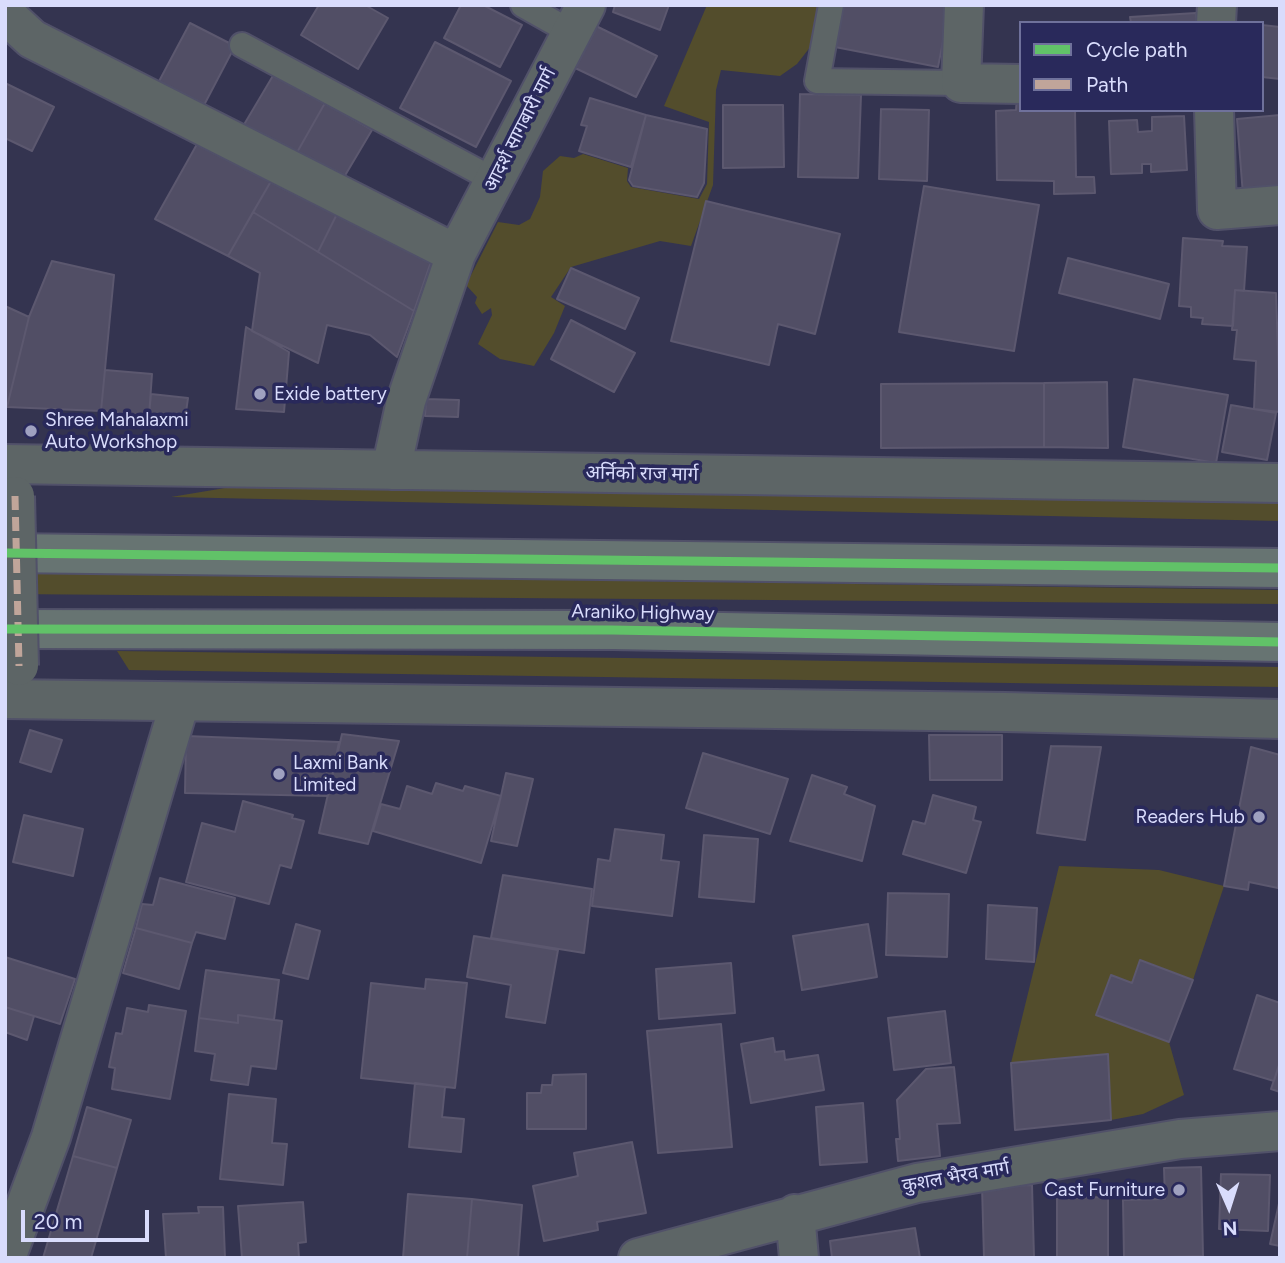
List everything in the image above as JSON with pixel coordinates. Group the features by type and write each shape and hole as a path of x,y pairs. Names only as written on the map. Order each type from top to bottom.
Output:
{"highway":[{"path":"5,553 1280,568"},
{"name":"Araniko Highway","path":"5,629 598,630 1280,642"}],"street":[{"path":"964,5 961,83 1019,84"},
{"path":"5,14 32,39 456,254"},
{"name":"आदर्श सागबारी मार्ग","path":"391,470 405,401 456,254 578,19"},
{"path":"1213,112 1217,210 1280,205"},
{"name":"अर्निको राज मार्ग","path":"10,480 391,470 1280,483"},
{"path":"10,480 12,682 180,702 1006,712 1280,719"},
{"path":"6,1258 51,1137 180,702"},
{"name":"कुशल‌ भैरव मार्ग","path":"638,1258 917,1182 1180,1139 1280,1131"},
{"path":"795,1214 799,1258"}],"lane":[{"path":"523,5 578,19"},
{"path":"831,5 817,81 961,83"},
{"path":"242,45 494,180"}],"shaded area":[{"path":"707,5 818,5 811,46 797,64 780,76 721,70 716,90 713,185 691,246 660,241 571,267 551,297 565,306 554,333 534,366 500,359 478,344 492,315 491,308 482,314 475,303 477,297 466,285 498,222 519,225 530,219 540,197 543,171 560,156 574,158 583,154 628,168 627,181 631,187 699,199 707,184 709,122 664,106"},
{"path":"261,482 1280,494 1280,521 171,497"},
{"path":"5,572 1280,590 1280,604 5,594"},
{"path":"117,651 1280,667 1280,687 129,670"},
{"path":"1059,866 1159,870 1224,886 1193,980 1141,960 1132,983 1111,975 1096,1015 1169,1042 1184,1095 1143,1114 1111,1120 1108,1054 1011,1063"}],"building":[{"path":"319,5 365,5 388,18 358,69 301,35"},
{"path":"461,5 483,5 522,25 500,67 444,38"},
{"path":"615,5 669,5 660,30 613,12"},
{"path":"843,5 950,6 938,67 835,47"},
{"path":"1196,13 1196,21 1131,21 1130,17"},
{"path":"190,23 235,46 202,109 157,85"},
{"path":"594,25 657,56 636,97 573,67"},
{"path":"1264,25 1280,27 1280,79 1264,77"},
{"path":"435,42 511,81 476,147 400,108"},
{"path":"274,74 325,103 291,163 239,133"},
{"path":"5,83 54,107 32,151 5,138"},
{"path":"800,94 861,95 858,178 798,177"},
{"path":"1019,97 1019,112 1075,112 1076,177 1094,177 1095,193 1054,194 1054,181 997,180 996,111 1016,110"},
{"path":"590,98 646,115 631,167 579,151 587,126 581,125"},
{"path":"325,103 372,130 337,189 291,163"},
{"path":"723,105 783,105 784,167 723,168"},
{"path":"881,109 929,110 927,181 879,179"},
{"path":"646,115 707,129 704,183 697,197 633,186 629,180"},
{"path":"1280,115 1280,192 1243,195 1237,119"},
{"path":"1184,116 1187,170 1151,172 1151,164 1142,164 1142,173 1111,174 1109,121 1137,120 1138,132 1152,131 1152,117"},
{"path":"201,137 274,176 228,256 155,219"},
{"path":"274,176 339,210 318,252 253,212"},
{"path":"924,186 1039,205 1014,351 899,332"},
{"path":"706,201 840,234 815,334 778,324 769,365 671,341"},
{"path":"339,210 433,256 414,311 318,252"},
{"path":"253,212 414,311 397,357 370,335 327,325 318,363 252,331 260,273 228,256"},
{"path":"1183,238 1223,241 1222,246 1247,247 1244,291 1235,290 1233,326 1202,324 1203,318 1191,317 1191,307 1179,306"},
{"path":"1068,258 1169,284 1160,319 1059,293"},
{"path":"52,261 114,275 101,411 7,407 29,317"},
{"path":"571,268 639,298 625,329 557,299"},
{"path":"1235,290 1276,293 1280,412 1254,409 1256,361 1234,359 1237,330 1232,330"},
{"path":"5,306 29,317 7,407 5,407"},
{"path":"571,320 635,353 614,392 551,359"},
{"path":"246,327 289,352 284,412 236,409"},
{"path":"105,370 152,374 149,416 101,411"},
{"path":"1134,379 1228,395 1216,463 1123,447"},
{"path":"1107,382 1108,448 1044,447 1044,383"},
{"path":"1044,383 1044,447 881,448 881,384"},
{"path":"151,394 188,398 185,419 149,416"},
{"path":"426,399 459,400 458,417 425,416"},
{"path":"1231,405 1276,413 1267,460 1222,452"},
{"path":"30,730 62,740 51,772 20,762"},
{"path":"342,734 399,741 368,844 319,833"},
{"path":"929,735 1002,735 1002,780 930,780"},
{"path":"186,736 339,742 328,796 185,793"},
{"path":"1051,746 1101,747 1085,840 1037,833"},
{"name":"Readers Hub","path":"1251,747 1280,755 1278,888 1249,882 1248,890 1224,886"},
{"path":"703,753 788,779 770,834 686,808"},
{"path":"506,773 533,779 517,846 491,841"},
{"path":"812,775 847,787 844,794 875,806 862,861 790,841"},
{"path":"436,783 463,791 465,786 501,796 481,863 373,831 381,804 400,809 407,786 432,794"},
{"path":"933,795 976,807 973,820 981,822 966,873 903,854 913,821 925,824"},
{"path":"243,801 293,815 292,818 304,821 291,868 280,865 269,904 186,882 202,823 235,832"},
{"path":"24,815 83,829 73,876 13,862"},
{"path":"615,829 664,835 661,860 679,862 672,916 592,906 598,859 610,861"},
{"path":"704,835 758,839 754,902 699,897"},
{"path":"503,875 592,889 584,953 491,938"},
{"path":"160,878 235,898 225,939 196,932 192,943 136,928 142,904 153,905"},
{"path":"888,893 949,894 947,957 886,955"},
{"path":"988,905 1037,908 1034,962 986,959"},
{"path":"296,924 320,931 308,979 283,973"},
{"path":"868,924 877,977 802,990 793,936"},
{"path":"136,928 192,943 179,989 123,973"},
{"path":"474,936 558,950 545,1023 506,1017 511,985 467,977"},
{"path":"5,957 75,979 60,1024 5,1007"},
{"path":"1140,960 1193,980 1169,1042 1096,1015 1111,975 1132,983"},
{"path":"731,963 735,1013 659,1019 656,969"},
{"path":"206,970 279,980 274,1020 238,1015 238,1023 199,1018"},
{"path":"426,979 467,983 455,1088 361,1078 371,983 425,989"},
{"path":"1257,995 1280,1003 1280,1062 1274,1081 1234,1069"},
{"path":"149,1005 186,1011 170,1099 112,1089 115,1068 109,1067 116,1033 122,1034 127,1008 148,1012"},
{"path":"5,1007 34,1016 27,1040 5,1032"},
{"path":"945,1011 951,1063 894,1070 888,1018"},
{"path":"238,1015 282,1021 276,1069 251,1066 248,1085 211,1080 215,1054 195,1051 199,1018 238,1023"},
{"path":"721,1024 732,1147 658,1153 647,1031"},
{"path":"773,1038 775,1052 784,1051 785,1060 818,1055 824,1090 751,1103 741,1044"},
{"path":"1108,1054 1111,1120 1015,1130 1011,1063"},
{"path":"1280,1062 1280,1092 1271,1089"},
{"path":"954,1067 960,1123 937,1124 940,1156 898,1161 896,1139 900,1139 897,1100 926,1069"},
{"path":"586,1074 586,1129 527,1129 527,1093 541,1093 542,1085 552,1085 553,1075"},
{"path":"415,1083 445,1087 442,1117 464,1119 461,1152 409,1147"},
{"path":"229,1094 276,1099 272,1143 287,1144 283,1185 220,1179"},
{"path":"863,1103 867,1162 820,1165 816,1107"},
{"path":"87,1107 131,1120 117,1168 73,1156"},
{"path":"632,1142 646,1213 597,1222 598,1230 544,1241 533,1186 578,1176 574,1153"},
{"path":"73,1156 117,1168 91,1258 43,1258"},
{"path":"1201,1167 1203,1256 1124,1258 1123,1200 1165,1199 1164,1168"},
{"path":"1221,1174 1270,1175 1268,1231 1219,1229"},
{"path":"1032,1185 1034,1258 984,1258 982,1186"},
{"path":"408,1194 472,1199 467,1258 403,1258"},
{"path":"1108,1197 1108,1258 1057,1258 1057,1198"},
{"path":"472,1199 522,1205 518,1258 467,1258"},
{"path":"1280,1199 1280,1246 1270,1244"},
{"path":"303,1202 306,1242 298,1243 299,1258 242,1258 238,1206"},
{"path":"198,1207 223,1207 225,1258 166,1258 163,1214 199,1213"},
{"path":"915,1228 920,1258 832,1258 830,1241"}],"marked path":[{"path":"15,496 19,666"}],"cycle path":[{"path":"5,553 1280,568"},
{"path":"5,629 612,630 1280,642"}],"place":[{"name":"Exide battery","path":"260,394"},
{"name":"Shree Mahalaxmi Auto Workshop","path":"31,431"},
{"name":"Laxmi Bank Limited","path":"279,774"},
{"name":"Readers Hub","path":"1259,817"},
{"name":"Cast Furniture","path":"1179,1190"}]}
